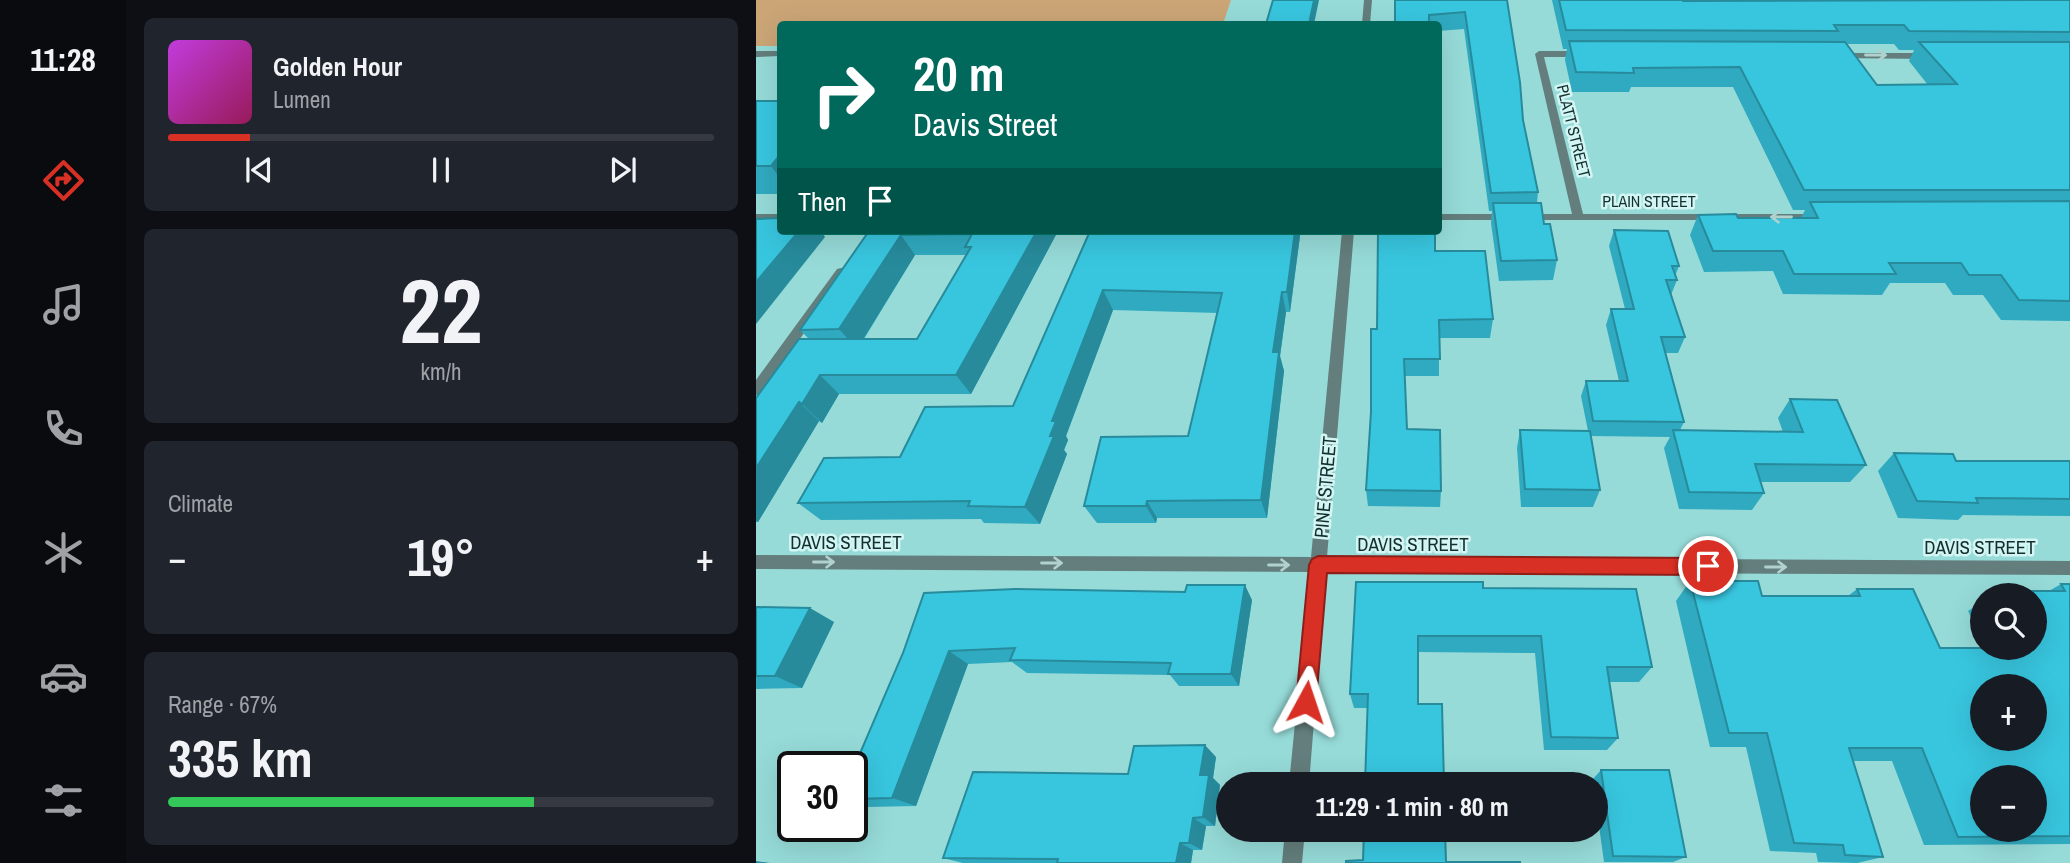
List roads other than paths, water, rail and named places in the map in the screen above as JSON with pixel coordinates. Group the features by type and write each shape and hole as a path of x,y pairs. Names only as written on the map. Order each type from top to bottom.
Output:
{"street":[{"path":"1366,21 1368,0"},
{"path":"756,54 777,54"},
{"name":"PLATT STREET","path":"1578,217 1539,54 1593,54"},
{"path":"1825,55 1934,56"},
{"name":"PLAIN STREET","path":"1442,217 1838,216"},
{"path":"756,217 777,217"},
{"name":"PINE STREET","path":"1300,772 1348,235"},
{"path":"756,390 846,265"},
{"name":"DAVIS STREET","path":"756,562 2070,568"},
{"path":"1292,863 1294,842"}]}
